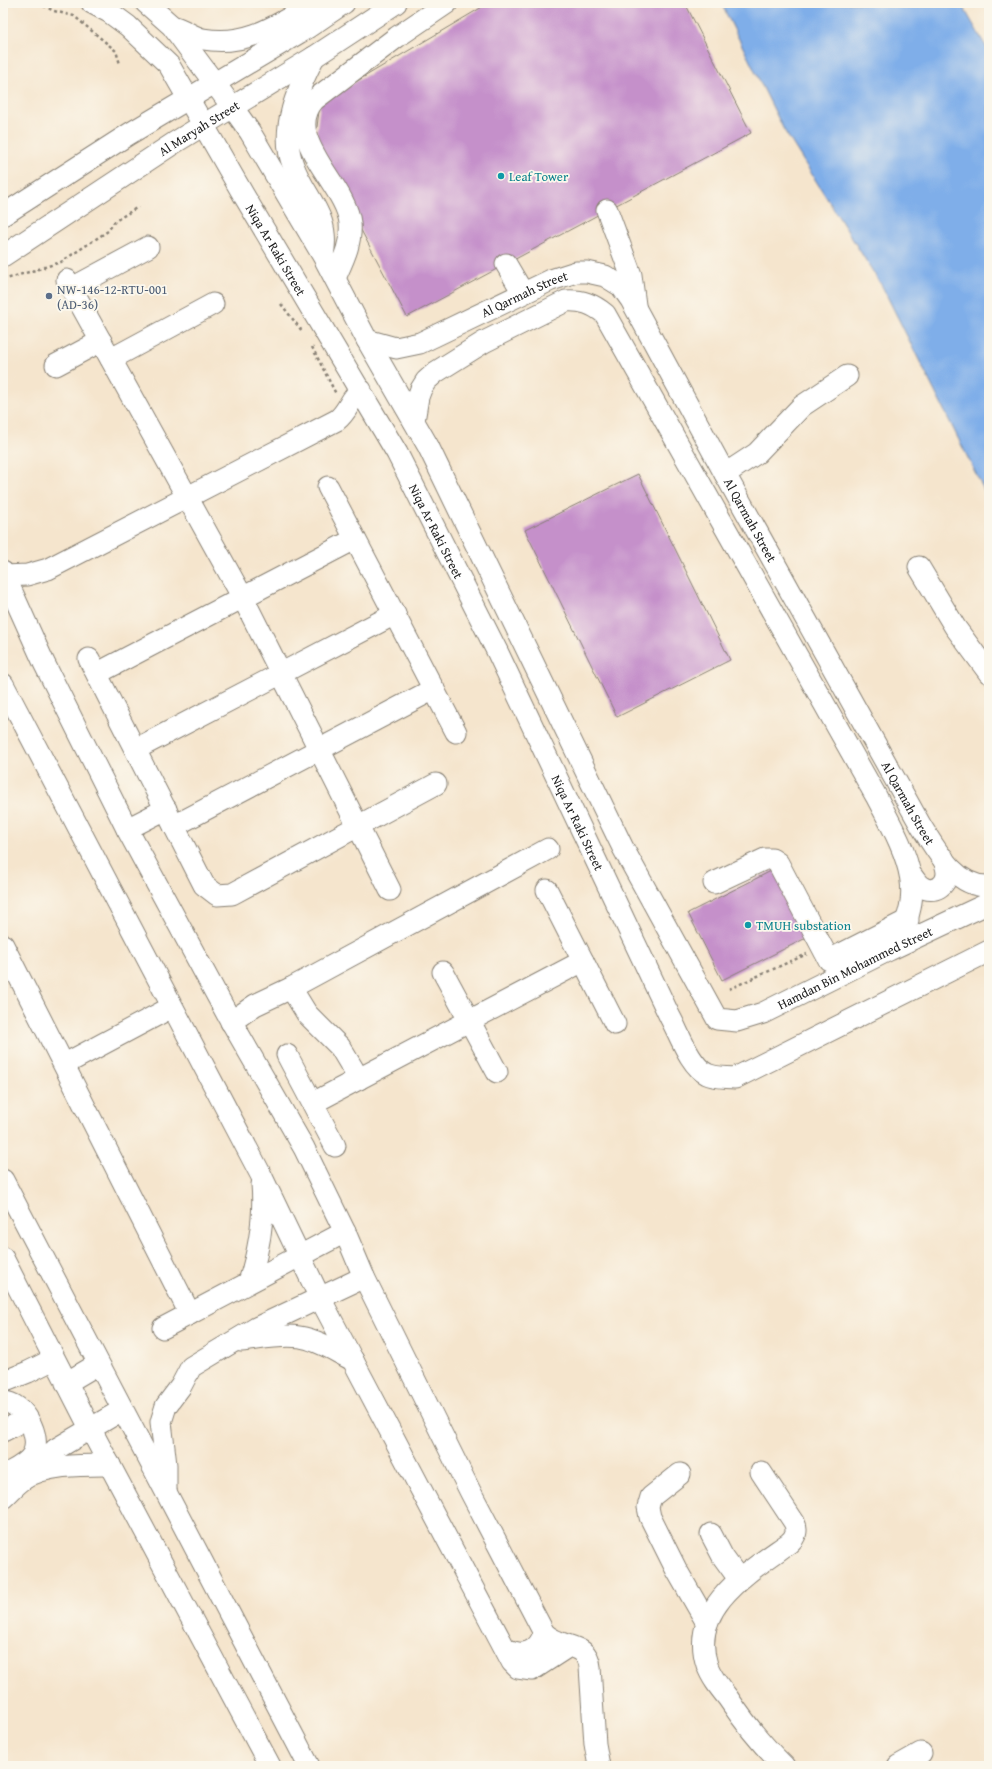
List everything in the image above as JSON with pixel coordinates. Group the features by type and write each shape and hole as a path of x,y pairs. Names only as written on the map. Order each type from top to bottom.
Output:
{"street":[{"name":"Niqa Ar Raki Street","path":"92,3 109,12 150,45 169,65 408,472 497,651 596,863 692,1059 700,1069 706,1074 735,1078 989,951"},
{"path":"146,3 172,26 250,132 323,256 367,340 414,421"},
{"path":"172,26 204,39 220,40 242,38 261,34 315,3"},
{"path":"3,215 188,98 215,83 344,3"},
{"name":"Al Maryah Street","path":"3,256 203,125 314,57 396,3"},
{"path":"335,278 349,245 350,222 345,204 307,139 304,123 307,111 314,100 397,36 447,3"},
{"path":"314,57 301,84 292,109 289,151 295,171 321,220 326,241 323,256"},
{"path":"607,210 631,275 635,308"},
{"path":"148,247 70,284 243,598 390,890"},
{"path":"506,264 523,293"},
{"name":"Al Qarmah Street","path":"367,340 388,346 408,346 420,343 566,274 586,272 605,276 621,286 635,308 910,808 943,858 957,874 974,884 989,886"},
{"name":"Al Qarmah Street","path":"414,421 418,397 426,381 449,363 484,342 566,301 575,300 587,303 605,314 876,796 895,835 912,876 912,903 908,920 897,940 889,950"},
{"path":"56,365 106,350 214,304"},
{"name":"Al Qarmah Street","path":"458,325 455,334 459,342 468,346 484,342"},
{"path":"725,474 757,453 802,406 847,376"},
{"path":"361,390 352,397 345,412 337,420 188,497 48,569 28,575 4,574 44,663 127,830 229,1018 304,1148 345,1232 364,1277 470,1491 544,1633 556,1642 580,1649 588,1657 590,1662 595,1744 599,1766"},
{"name":"Hamdan Bin Mohammed Street","path":"414,421 623,848 718,1019 738,1021 763,1013 889,950 989,904"},
{"path":"328,487 456,732"},
{"path":"356,539 243,598 94,666 204,885 212,893 222,896 232,894 436,784"},
{"path":"919,567 955,627 989,672"},
{"path":"136,749 395,614"},
{"path":"3,684 261,1175 320,1298 515,1665 527,1670 536,1668 569,1646"},
{"path":"127,830 170,818 320,749 434,689"},
{"path":"229,1018 240,1007 255,1005 291,988 548,850"},
{"path":"912,876 921,887 926,889 936,889 944,883 946,878 946,869 943,858"},
{"path":"714,883 766,859 772,859 778,863 826,954 908,920"},
{"path":"547,890 615,1024"},
{"path":"3,945 65,1064 190,1314"},
{"path":"313,1104 583,961"},
{"path":"443,972 497,1072"},
{"path":"291,988 307,1014 340,1047 359,1079"},
{"path":"65,1064 172,1007"},
{"path":"287,1055 335,1146"},
{"path":"249,1282 259,1247 262,1229 261,1175"},
{"path":"3,1180 309,1766"},
{"path":"163,1328 345,1232"},
{"path":"3,1258 66,1383 270,1766"},
{"path":"166,1494 166,1466 161,1422 163,1413 170,1400 187,1377 191,1367 256,1328 364,1277"},
{"path":"231,1342 284,1336 300,1337 314,1341 353,1360"},
{"path":"3,1382 54,1359"},
{"path":"66,1383 98,1364"},
{"path":"3,1402 16,1406 26,1419 35,1436 35,1449 29,1460 3,1476"},
{"path":"3,1497 51,1453 122,1410"},
{"path":"3,1431 26,1419"},
{"path":"25,1478 44,1471 73,1466 110,1465"},
{"path":"761,1472 794,1522 797,1531 793,1540 739,1579 719,1600 707,1622 704,1655 710,1673 753,1735 784,1766"},
{"path":"680,1474 651,1496 649,1502 649,1512 676,1569 707,1622"},
{"path":"711,1534 723,1557 739,1579"},
{"path":"508,1650 515,1653 531,1651 537,1647 544,1633"},
{"path":"898,1766 921,1753"}],"path":[{"path":"38,3 54,11 74,16 116,51 120,64"},
{"path":"3,280 61,262 108,231 115,221 138,206"},
{"path":"281,304 305,334"},
{"path":"308,340 345,412"},
{"path":"729,989 826,954"}],"water":[{"path":"721,3 961,3 989,52 989,500 882,286 784,130"}],"building":[{"name":"Leaf Tower","path":"489,3 685,3 751,133 407,317 315,143 320,103"},
{"path":"638,474 730,660 617,717 525,530"},
{"name":"TMUH substation","path":"775,869 808,937 722,980 688,913"}],"place":[{"name":"Leaf Tower","path":"501,176"},
{"name":"NW-146-12-RTU-001 (AD-36)","path":"49,296"},
{"name":"TMUH substation","path":"748,925"}]}
